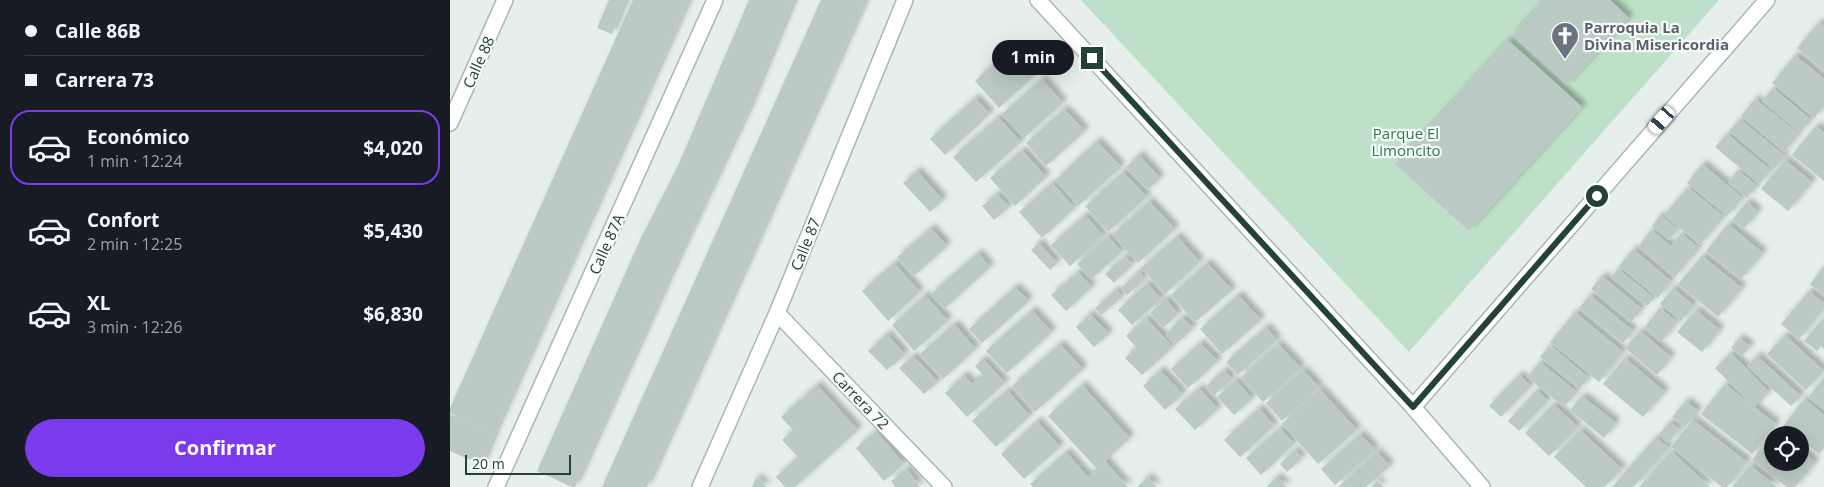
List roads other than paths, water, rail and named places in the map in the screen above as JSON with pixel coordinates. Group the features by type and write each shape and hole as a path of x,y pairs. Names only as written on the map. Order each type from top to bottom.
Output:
{"street":[{"name":"Calle 88","path":"450,123 505,0"},
{"name":"Calle 87A","path":"496,487 715,0"},
{"name":"Calle 87","path":"700,487 777,313 905,0"},
{"path":"1038,0 1413,407 1482,487"},
{"path":"1413,407 1767,0"},
{"name":"Carrera 72","path":"777,313 944,487"}],"place":[{"name":"Parroquia La Divina Misericordia","path":"1565,60"}],"park label":[{"name":"Parque El Limoncito","path":"1406,142"}]}
